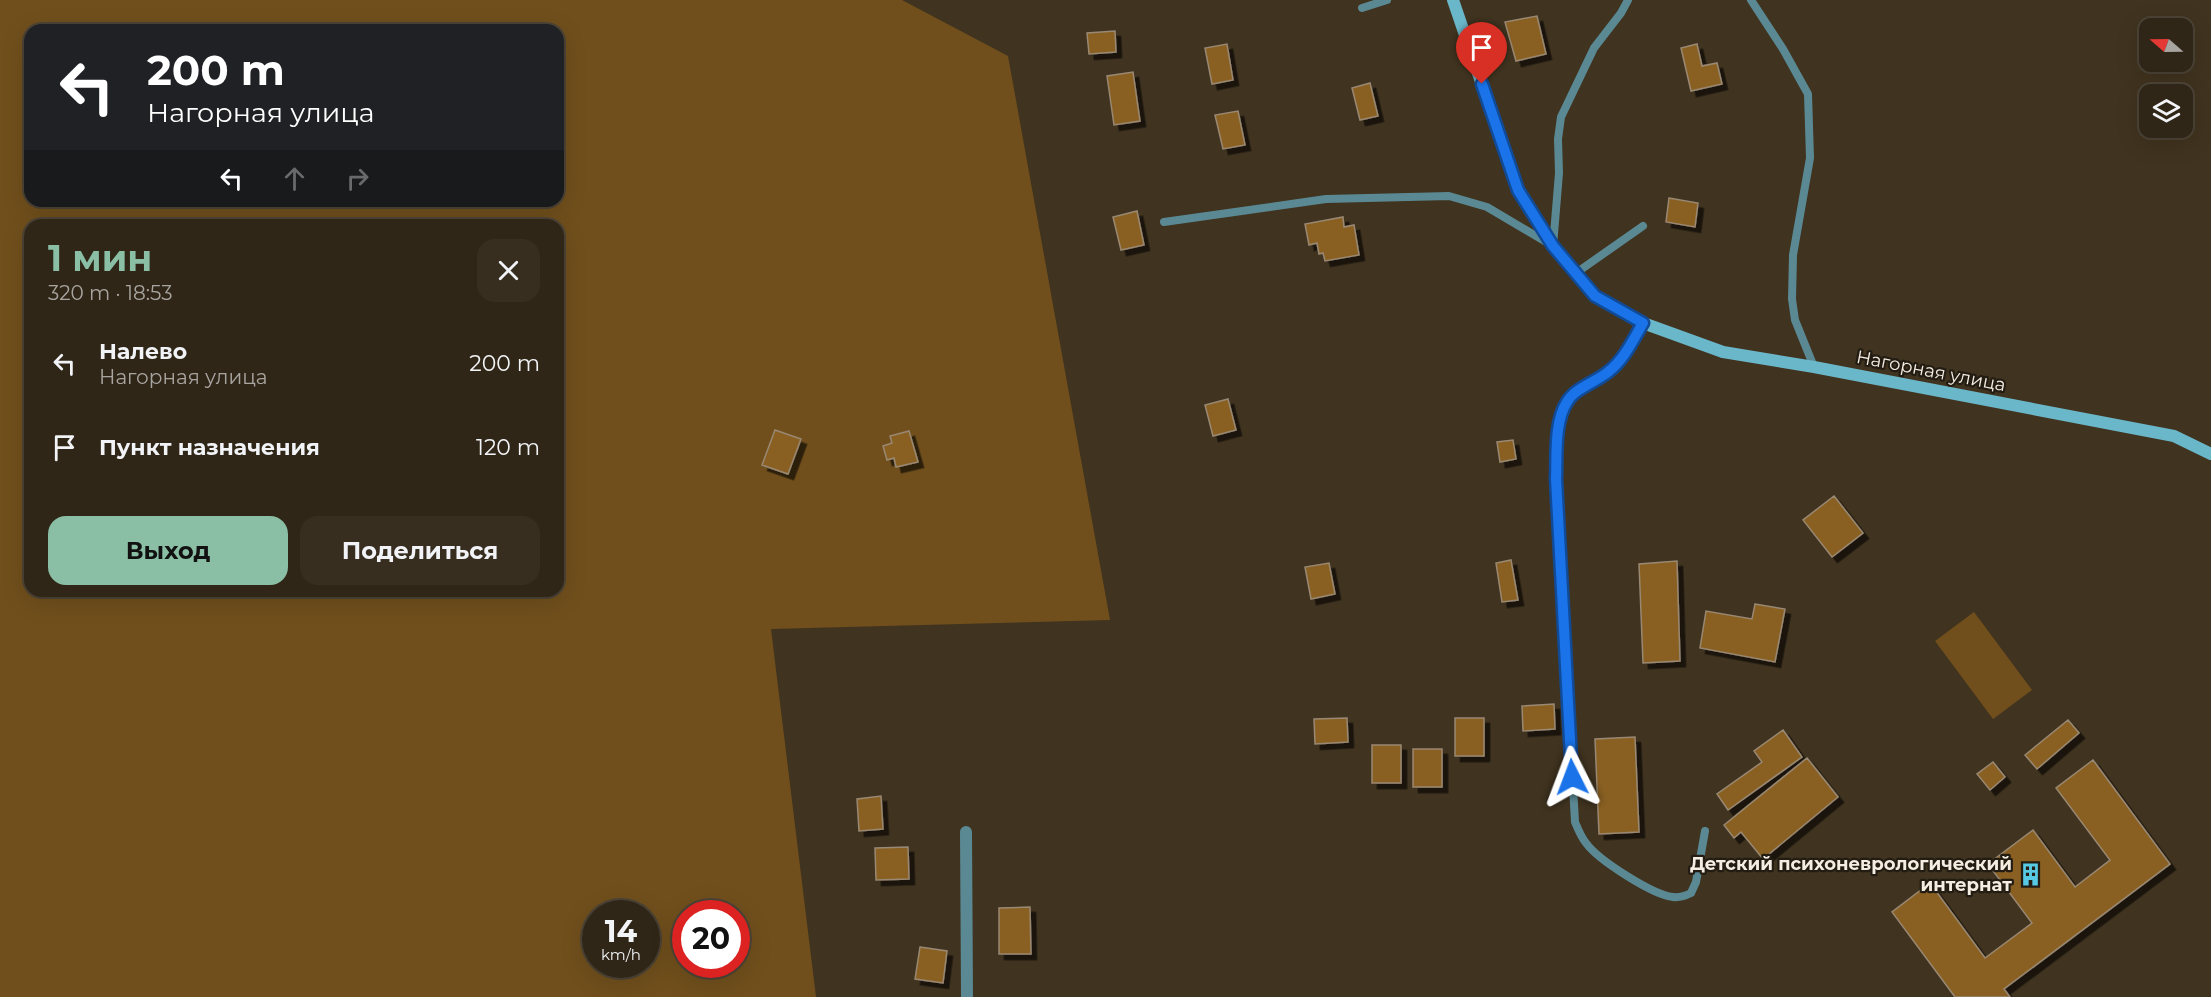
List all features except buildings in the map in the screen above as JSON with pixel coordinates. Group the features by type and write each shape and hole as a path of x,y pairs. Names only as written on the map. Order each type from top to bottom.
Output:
{"main road":[{"name":"Нагорная улица","path":"1454,0 1518,190 1553,246 1595,296 1643,323 1723,352 1814,367 2174,436 2211,454"}],"street":[{"path":"966,832 967,997"}],"lane":[{"path":"1362,8 1387,0"},
{"path":"1164,222 1326,199 1449,196 1487,207 1553,246 1561,117 1593,48 1621,13 1628,0"},
{"path":"1751,0 1783,49 1808,94 1810,158 1793,255 1792,299 1795,320 1814,367"},
{"path":"1576,273 1643,226"},
{"path":"1643,323 1621,360 1568,399 1557,440 1556,479 1575,822 1585,843 1598,856 1626,876 1671,897 1684,897 1691,893 1696,882 1705,831"}],"shaded area":[{"path":"0,0 902,0 1008,56 1110,620 771,629 816,997 0,997"},
{"path":"1974,612 2032,690 1993,719 1935,641"}],"place":[{"name":"Детский психоневрологический интернат","path":"2030,874"}],"route":[{"path":"1482,84 1518,190 1553,246 1595,296 1643,323 1621,360 1608,373 1568,399 1557,440 1556,479 1572,777"}]}
